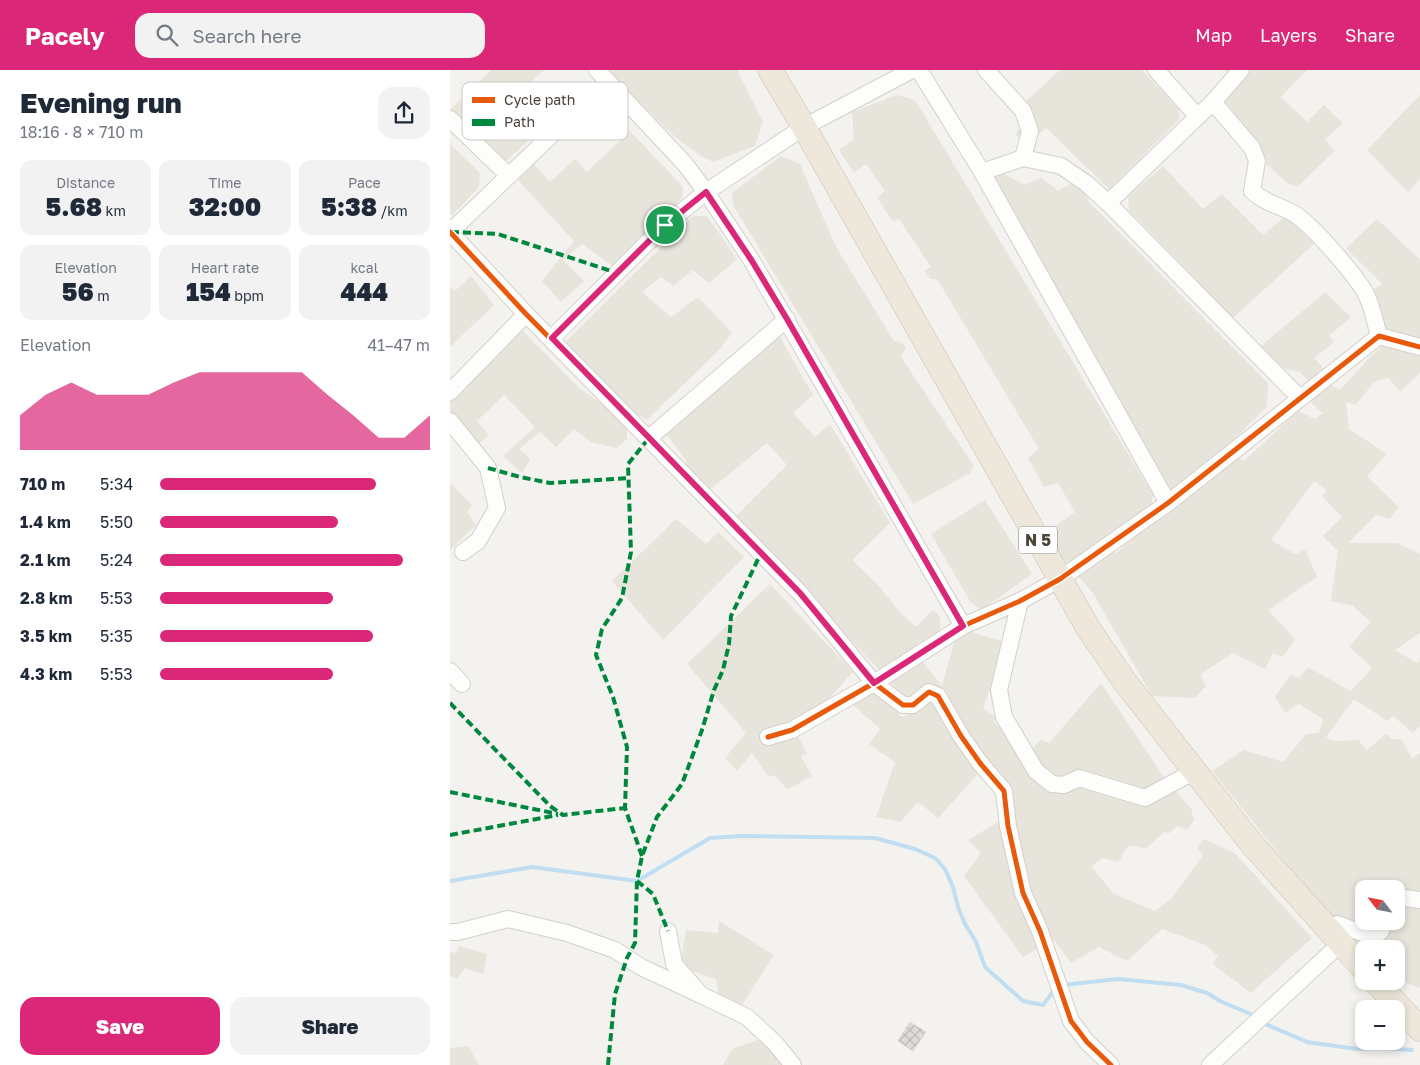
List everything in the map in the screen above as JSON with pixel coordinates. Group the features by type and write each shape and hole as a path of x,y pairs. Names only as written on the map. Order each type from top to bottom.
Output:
{"highway":[{"name":"N 5","path":"770,70 1088,628 1125,682 1251,843 1355,959"},
{"path":"1383,990 1420,1029"}],"street":[{"path":"552,338 665,225 706,192 804,127 912,70"},
{"path":"919,70 982,172 1168,503"},
{"path":"986,70 1023,111 1030,131 1023,158"},
{"path":"1156,70 1197,116"},
{"path":"1108,203 1213,102 1241,70"},
{"path":"1213,102 1252,148 1257,161 1252,191 1259,198 1297,216 1312,229 1341,261 1365,293 1379,336"},
{"path":"628,104 685,164 752,261 963,626"},
{"path":"450,119 462,131"},
{"path":"472,140 508,175"},
{"path":"541,140 450,232 526,314 552,338 800,593 874,683 904,706 913,705 929,692 938,696 975,756 1004,791 1008,826 1024,893 1040,930 1070,1021 1087,1042 1111,1065"},
{"path":"982,172 1023,158 1061,166 1086,183 1300,398"},
{"path":"450,392 526,314"},
{"path":"649,438 787,319"},
{"path":"1379,336 1420,347"},
{"path":"768,736 792,730 874,683 963,626 1060,579 1168,503 1379,336"},
{"path":"450,421 488,468 497,508 478,541 463,552"},
{"path":"1020,600 998,690 1004,717 1036,770 1052,784 1064,785 1071,780 1079,778 1145,798 1194,771"},
{"path":"450,672 462,684"},
{"path":"1405,898 1420,900"},
{"path":"450,932 458,932 508,919 567,933 615,950 641,967 747,1017 775,1043 793,1065"},
{"path":"1210,1065 1335,938 1337,924 1374,937 1381,930"},
{"path":"668,931 674,964 702,995"}],"shaded area":[{"path":"491,70 544,70 531,82 479,82"},
{"path":"607,70 737,70 763,122 755,146 713,162 699,155 673,135 628,91 628,82 619,82"},
{"path":"1060,70 1142,70 1178,109 1180,119 1109,189 1046,128 1026,145 1015,134 1033,116 1023,104"},
{"path":"1225,70 1307,70 1281,97 1307,122 1324,105 1343,123 1325,139 1335,151 1297,187 1286,182 1242,141 1212,106 1239,81"},
{"path":"897,95 915,100 1153,495 1149,515 1101,543 1116,553 1176,501 979,161 1025,185 1041,177 1058,191 1077,180 1094,194 1087,200 1268,383 1267,407 1223,450 1244,461 1298,411 1315,419 1323,413 1311,403 1317,390 1300,372 1285,369 1261,346 1325,292 1351,317 1329,336 1334,342 1314,358 1326,371 1319,378 1340,390 1369,358 1390,339 1366,294 1382,284 1346,248 1377,219 1420,260 1420,373 1400,392 1388,377 1373,383 1356,405 1346,402 1349,429 1387,454 1367,476 1399,507 1390,519 1376,515 1348,543 1397,543 1420,554 1420,633 1395,650 1417,663 1420,659 1420,726 1413,733 1393,716 1387,721 1354,699 1326,737 1335,741 1358,740 1367,750 1386,734 1392,739 1402,740 1412,758 1420,753 1420,988 1405,982 1405,940 1355,940 1355,943 1315,899 1212,771 1244,750 1283,762 1306,734 1319,733 1323,719 1299,704 1285,713 1275,697 1291,674 1299,678 1308,667 1351,691 1372,668 1349,646 1371,622 1353,606 1331,601 1338,551 1323,536 1342,517 1322,496 1327,490 1314,481 1271,540 1295,554 1305,550 1317,577 1268,610 1295,639 1283,657 1273,653 1265,669 1233,653 1201,674 1206,686 1195,698 1152,696 1093,593 1057,553 1051,529 1075,512 1058,483 1044,487 1028,458 1039,449 937,279 930,279 924,271 931,267 899,219 892,221 877,197 885,191 866,164 854,173 839,150 854,139 852,112"},
{"path":"1420,95 1420,179 1408,192 1367,150"},
{"path":"462,98 462,127 450,117 450,110"},
{"path":"630,131 683,187 682,198 613,266 582,244 563,260 584,281 561,302 542,281 574,241 518,180 534,164 550,182 575,159 587,172 621,140 628,140 628,133"},
{"path":"478,140 529,140 505,162"},
{"path":"450,144 480,173 479,187 453,215 450,214"},
{"path":"781,156 800,164 836,247 894,341 901,342 906,347 901,357 974,466 970,473 913,504 733,205 732,193"},
{"path":"1163,166 1203,209 1222,194 1263,235 1286,216 1314,244 1233,318 1129,210 1128,197"},
{"path":"693,216 707,216 737,259 709,283 693,270 673,286 661,277 642,292 671,317 698,297 732,333 720,349 647,420 638,415 565,342"},
{"path":"471,276 494,305 450,347 450,287 455,291"},
{"path":"520,328 578,387 627,422 627,439 617,448 591,442 574,429 556,447 540,432 519,449 530,459 522,473 503,456 535,427 504,395 477,421 489,435 476,446 450,421 450,396"},
{"path":"773,334 780,337 813,395 793,413 815,437 830,424 890,523 852,560 878,585 901,613 916,627 933,610 940,616 941,633 914,651 942,686 958,628 1007,643 983,708 996,717 994,722 1008,735 1025,757 1041,739 1049,743 1101,683 1168,783 1191,808 1194,820 1187,830 1177,826 1170,833 1164,832 1146,849 1129,845 1118,862 1103,858 1091,866 1114,894 1155,911 1172,898 1203,855 1198,848 1204,839 1235,853 1312,938 1251,993 1213,964 1218,956 1205,945 1162,929 1127,961 1099,947 1071,963 1054,940 1023,957 964,876 981,853 968,840 1015,812 999,777 987,764 938,818 918,802 900,822 876,817 895,762 869,744 880,729 852,704 871,686 902,717 915,711 891,682 734,518 787,465 767,443 708,491 683,466 687,462 667,435 683,413"},
{"path":"450,483 472,505 467,512 476,525 450,550"},
{"path":"985,500 1032,574 981,610 970,601 931,534"},
{"path":"676,519 706,544 718,532 744,557 663,640 612,581"},
{"path":"770,584 853,672 808,722 795,730 807,754 801,756 812,776 787,790 777,777 767,775 752,753 737,771 725,758 746,733 687,664"},
{"path":"719,921 774,955 740,1008 719,998 716,979 680,967 686,930 718,933"},
{"path":"459,946 487,954 483,974 465,968 457,978 450,976 450,952 456,953"},
{"path":"766,1037 784,1065 723,1065 732,1049"},
{"path":"468,1046 479,1065 450,1065 450,1048"}],"building":[{"path":"910,1022 926,1032 913,1051 898,1041"}],"waterway":[{"path":"450,881 532,867 637,881 710,838 741,836 875,838 915,849 935,858 945,869 953,887 958,907 965,924 976,942 985,967 1023,1001 1043,1005 1055,989"},
{"path":"1063,985 1118,979 1181,985 1207,993 1220,1001 1253,1015"},
{"path":"1263,1023 1307,1042 1357,1049 1412,1050"}],"marked path":[{"path":"451,232 498,234 617,273"},
{"path":"642,856 625,808 627,747 613,697 596,655 602,629 622,598 631,552 628,464 649,438"},
{"path":"488,468 550,483 629,478"},
{"path":"608,1065 615,994 627,958 635,943 637,881 642,856 657,817 682,784 702,730 714,690 723,670 729,644 731,616 761,553"},
{"path":"450,703 550,806 563,815 625,808"},
{"path":"450,792 558,814"},
{"path":"450,835 558,815"},
{"path":"637,881 653,894 668,931"}],"cycle path":[{"path":"450,232 526,314 800,593 874,683 903,705 913,705 929,692 938,696 961,736 980,763 1004,791 1008,826 1023,893 1040,931 1071,1021 1087,1042 1111,1065"},
{"path":"768,737 792,730 874,683 963,626 1020,601 1060,579 1168,503 1379,336 1420,347"}],"route":[{"path":"706,192 752,261 787,319 963,626 874,683 800,593 552,338 665,225 706,192"}]}
